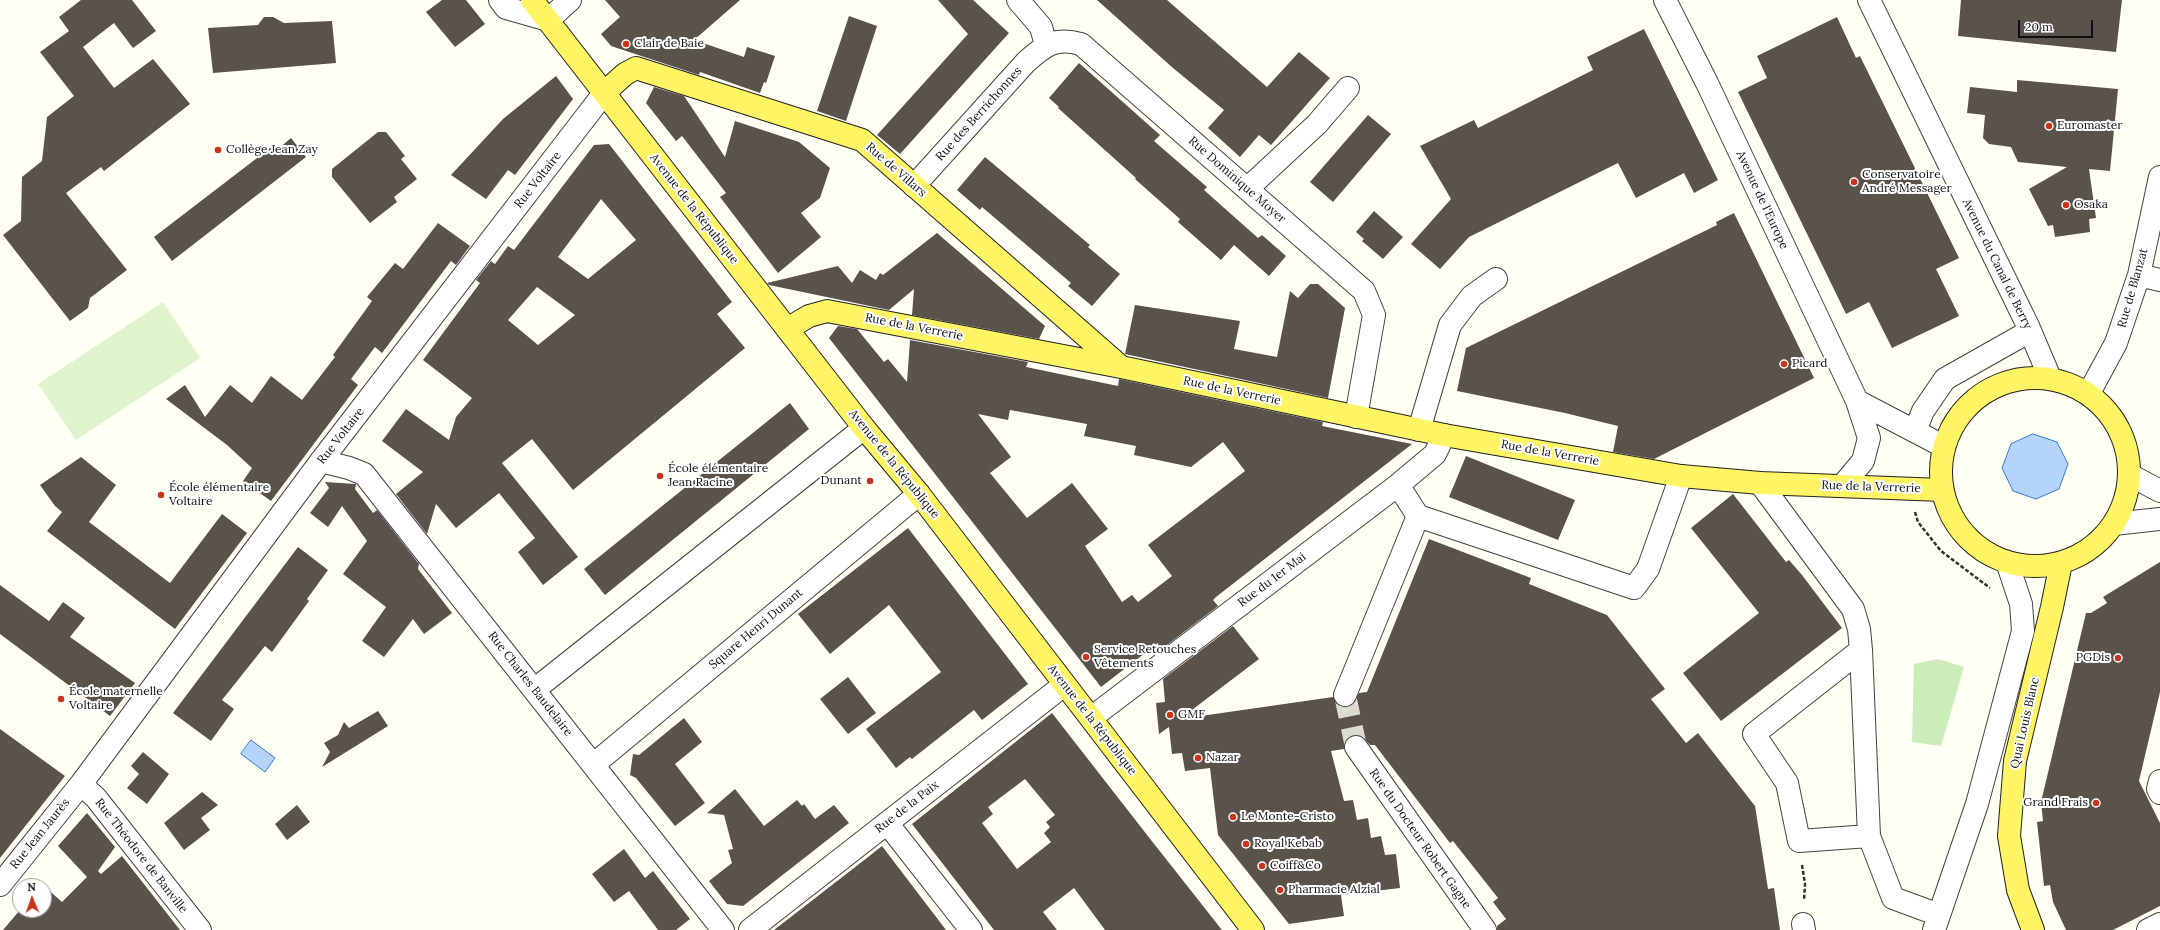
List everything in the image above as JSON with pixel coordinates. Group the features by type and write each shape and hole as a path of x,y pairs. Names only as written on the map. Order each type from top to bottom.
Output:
{"main road":[{"name":"Avenue de la République","path":"532,0 547,10 605,92 864,428 919,494 1251,929"},
{"name":"Rue de Villars","path":"605,92 625,74 636,68 862,140 1121,367"},
{"name":"Rue de la Verrerie","path":"787,329 809,316 827,311 1121,367 1444,435 1681,476 1760,483 1942,490"},
{"path":"2022,378 2050,378 2070,383 2089,393 2112,415 2126,444 2130,475 2126,500 2114,524 2100,541 2082,554 2061,563 2034,566 2007,562 1984,551 1964,535 1950,514 1942,490 1940,468 1943,446 1955,421 1972,400 1996,385 2022,378"},
{"name":"Quai Louis Blanc","path":"2033,930 2018,890 2009,836 2014,768 2061,563"}],"street":[{"path":"500,0 506,8 547,10 570,0"},
{"path":"1018,0 1041,27 1046,45"},
{"name":"Avenue de l'Europe","path":"1665,0 1708,83 1857,401 1869,438 1863,461 1842,486"},
{"name":"Avenue du Canal de Berry","path":"1869,0 2030,331 2050,378"},
{"name":"Rue Dominique Moyer","path":"1046,45 1066,40 1081,44 1364,291 1374,315 1356,417"},
{"name":"Rue des Berrichonnes","path":"914,186 1026,62 1046,45"},
{"path":"1247,189 1317,124 1348,88"},
{"name":"Rue Voltaire","path":"81,784 321,461 605,92"},
{"name":"Rue de Blanzat","path":"2089,393 2116,343 2139,275 2160,176"},
{"path":"2139,275 2160,280"},
{"path":"1419,430 1450,325 1472,296 1496,279"},
{"path":"1915,431 1923,412 1945,379 2030,331"},
{"path":"1857,401 1943,446"},
{"path":"534,690 864,428"},
{"name":"Rue du 1er Mai","path":"1091,718 1398,485 1435,454 1444,435"},
{"name":"Rue Charles Baudelaire","path":"321,461 349,468 364,474 723,930"},
{"path":"2130,475 2160,491"},
{"path":"1398,485 1418,516 1634,588 1648,569 1681,476"},
{"name":"Quai Louis Blanc","path":"1760,483 1853,609 1859,629 1861,650 1869,836 1893,898 1937,922 1977,804 2023,631 2021,604 2007,562"},
{"name":"Square Henri Dunant","path":"593,764 919,494"},
{"path":"1345,695 1418,516"},
{"path":"2114,524 2160,519"},
{"path":"1861,650 1754,734 1787,783 1799,841 1869,836"},
{"name":"Rue de la Paix","path":"750,930 1064,685"},
{"name":"Rue du Docteur Robert Gagne","path":"1356,748 1485,930"},
{"path":"2160,781 2158,789 2160,793"},
{"name":"Rue Jean Jaurès","path":"0,885 81,784"},
{"name":"Rue Théodore de Banville","path":"81,784 96,798 200,930"},
{"path":"887,823 970,930"},
{"path":"2148,930 2160,924"}],"path":[{"path":"1907,488 1918,522 1941,551 1988,588 2016,592"},
{"path":"1799,841 1805,884 1804,927"}],"green space":[{"path":"163,302 200,358 76,440 38,384"},
{"path":"1938,659 1964,667 1941,746 1912,742 1914,664"}],"water":[{"path":"2033,434 2057,442 2068,464 2059,489 2036,499 2013,491 2002,468 2011,444"},
{"path":"251,740 275,758 265,772 241,754"}],"building":[{"path":"81,0 132,0 156,31 133,48 114,23 83,47 114,88 153,59 190,104 104,171 101,167 66,193 127,270 90,298 88,308 70,321 3,235 21,221 22,177 42,161 47,117 74,96 40,52 69,31 59,17"},
{"path":"442,0 466,0 485,24 455,47 426,12"},
{"path":"605,0 740,0 694,40 744,57 747,47 775,56 766,83 764,82 760,93 700,72 699,75 611,46 601,34 620,17"},
{"path":"938,0 973,0 1009,33 900,154 877,135 968,34"},
{"path":"1097,0 1167,0 1267,87 1299,52 1330,78 1271,145 1259,135 1240,157 1208,128 1224,110 1173,68"},
{"path":"1961,0 2122,0 2116,52 1958,36"},
{"path":"849,16 877,26 846,121 817,111"},
{"path":"264,17 273,17 284,23 332,21 336,63 213,73 208,28 258,25"},
{"name":"Conservatoire André Messager","path":"1837,17 1856,58 1860,56 1959,258 1936,269 1959,316 1892,348 1869,302 1846,314 1738,92 1767,78 1757,56"},
{"path":"1644,29 1718,180 1694,193 1684,173 1636,198 1618,163 1469,237 1440,269 1411,244 1451,199 1420,146 1474,120 1478,128 1593,70 1587,57"},
{"path":"1079,63 1160,135 1154,141 1207,187 1204,190 1258,238 1262,235 1286,256 1269,276 1234,245 1221,260 1178,222 1180,219 1058,108 1059,107 1049,98"},
{"path":"556,76 573,99 515,175 508,170 486,199 451,175 503,119"},
{"name":"Euromaster","path":"2017,80 2118,89 2110,171 2089,169 2096,218 2089,219 2090,232 2055,237 2053,225 2048,226 2029,189 2067,167 2018,162 2011,147 1989,144 1983,138 1985,115 1967,113 1970,87 2017,92"},
{"path":"654,87 684,96 725,157 735,121 799,142 830,168 820,198 801,213 821,237 778,273 720,197 726,193 682,136 676,141 646,103"},
{"path":"1368,115 1391,134 1333,202 1310,182"},
{"path":"378,132 386,132 405,156 401,159 417,179 394,197 397,202 370,223 332,177 332,169"},
{"path":"291,138 306,157 172,261 154,237 274,145 278,149"},
{"path":"609,144 732,302 717,314 745,348 573,490 532,439 502,463 578,557 543,585 518,552 535,538 499,493 456,528 436,504 427,534 396,494 423,472 382,441 406,409 449,440 456,417 472,398 423,360 480,283 476,280 491,261 495,264 508,246 514,250 594,145","holes":["601,199 636,240 588,279 558,257","537,287 575,315 538,345 508,320"]},
{"path":"985,157 1090,245 1088,247 1120,274 1092,306 1068,286 1071,283 982,207 980,210 957,190"},
{"path":"1374,211 1403,237 1383,259 1362,241 1364,239 1356,232"},
{"path":"1734,213 1814,378 1654,459 1613,452 1618,426 1565,413 1457,391 1466,348 1717,225 1716,222"},
{"path":"438,223 470,246 456,265 451,261 382,353 375,347 351,379 358,385 271,501 243,481 252,468 227,445 166,399 185,385 205,417 230,385 252,403 271,376 302,400 335,357 333,355 372,301 367,297 395,263 403,269"},
{"path":"937,233 1045,326 1039,339 912,315 914,289 889,310 769,285 767,283 838,266 852,283 860,270 876,280 880,273 883,275"},
{"path":"1310,284 1318,284 1345,308 1328,398 1125,354 1135,305 1240,321 1234,349 1277,357 1290,291 1298,298"},
{"path":"838,326 857,329 884,362 888,359 907,382 910,340 1028,362 1026,367 1118,386 1119,379 1323,422 1322,426 1412,444 1216,597 1213,600 1218,606 1159,651 1158,643 1101,687 829,338","holes":["1010,410 1087,424 1084,436 1136,446 1134,455 1191,467 1223,442 1245,471 1148,545 1172,576 1138,602 1132,595 1122,602 1085,546 1108,529 1072,483 1027,518 990,473 1011,457 978,414 1008,420"]},
{"path":"790,403 809,429 605,595 584,569"},
{"path":"1466,456 1575,500 1558,540 1449,497"},
{"path":"81,457 116,485 89,522 170,583 222,514 247,533 175,629 47,531 62,512 55,506 40,485"},
{"path":"325,482 356,484 355,489 373,513 377,510 419,564 418,569 452,613 424,634 413,619 384,657 362,641 386,607 343,574 367,541 342,506 328,527 310,513 329,488"},
{"path":"1733,494 1786,562 1789,560 1802,575 1842,628 1721,721 1683,673 1759,613 1691,528"},
{"path":"908,528 1028,684 982,720 974,710 912,759 910,757 896,768 866,729 941,672 889,605 830,654 798,614"},
{"path":"1429,539 1531,578 1529,584 1607,615 1665,689 1651,699 1686,743 1698,733 1755,806 1768,889 1774,888 1780,930 1497,930 1497,926 1506,919 1493,902 1498,898 1453,841 1450,843 1375,745 1370,745 1362,736 1355,735 1349,737 1345,741 1344,749 1331,751 1344,801 1353,800 1357,820 1368,818 1371,838 1381,836 1385,855 1396,854 1400,888 1341,895 1344,916 1289,924 1218,835 1210,768 1185,771 1182,753 1172,754 1169,727 1159,734 1156,703 1165,702 1163,679 1233,626 1259,659 1180,719 1333,697 1340,706 1346,707 1352,705 1359,693 1367,692"},
{"path":"298,547 328,570 307,599 309,601 272,652 265,646 222,700 234,709 211,741 173,713"},
{"path":"2160,562 2160,692 2139,781 2160,823 2160,906 2113,930 2066,930 2053,902 2050,885 2044,886 2037,822 2043,821 2041,802 2086,613 2091,613 2107,603 2103,597"},
{"path":"0,585 49,621 63,602 85,618 70,637 135,683 110,716 0,634"},
{"path":"848,677 876,713 848,734 820,699"},
{"path":"378,711 388,726 322,767 330,752 324,743 338,735 344,722 349,728"},
{"path":"1052,713 1222,930 1105,930 1074,888 1043,912 1057,930 994,930 912,824","holes":["1025,779 1055,815 1046,822 1050,827 1044,833 1051,842 1017,869 982,823 993,814 988,807"]},
{"path":"684,718 702,742 675,764 705,803 675,826 636,778 630,775 633,754 639,755"},
{"path":"0,729 65,776 0,858"},
{"path":"143,752 169,774 147,804 127,788 139,774 131,766"},
{"path":"735,789 764,826 797,800 802,806 804,804 815,819 834,805 849,823 743,906 727,904 709,881 732,863 728,850 733,849 724,815 707,813"},
{"path":"202,792 218,805 201,818 210,830 184,850 164,823"},
{"path":"297,805 310,822 287,840 275,824"},
{"path":"87,813 115,847 98,871 101,874 122,856 180,930 3,930 13,918 52,918 52,893 62,902 87,877 58,846"},
{"path":"882,846 946,930 774,930 863,861"},
{"path":"624,849 645,878 653,871 690,919 676,930 658,930 629,891 614,902 592,874"}],"tunnel":[{"path":"1345,695 1356,747"}],"place":[{"name":"Clair de Baie","path":"626,44"},
{"name":"Euromaster","path":"2049,126"},
{"name":"Collège Jean Zay","path":"218,150"},
{"name":"Conservatoire André Messager","path":"1854,182"},
{"name":"Osaka","path":"2066,205"},
{"name":"Picard","path":"1784,364"},
{"name":"École élémentaire Jean Racine","path":"660,476"},
{"name":"Dunant","path":"870,481"},
{"name":"École élémentaire Voltaire","path":"161,495"},
{"name":"Service Retouches Vêtements","path":"1086,657"},
{"name":"PGDis","path":"2118,658"},
{"name":"École maternelle Voltaire","path":"61,699"},
{"name":"GMF","path":"1170,715"},
{"name":"Nazar","path":"1198,758"},
{"name":"Grand Frais","path":"2096,803"},
{"name":"Le Monte-Cristo","path":"1233,817"},
{"name":"Royal Kebab","path":"1246,844"},
{"name":"Coiff&Co","path":"1262,866"},
{"name":"Pharmacie Alzial","path":"1280,890"}]}
